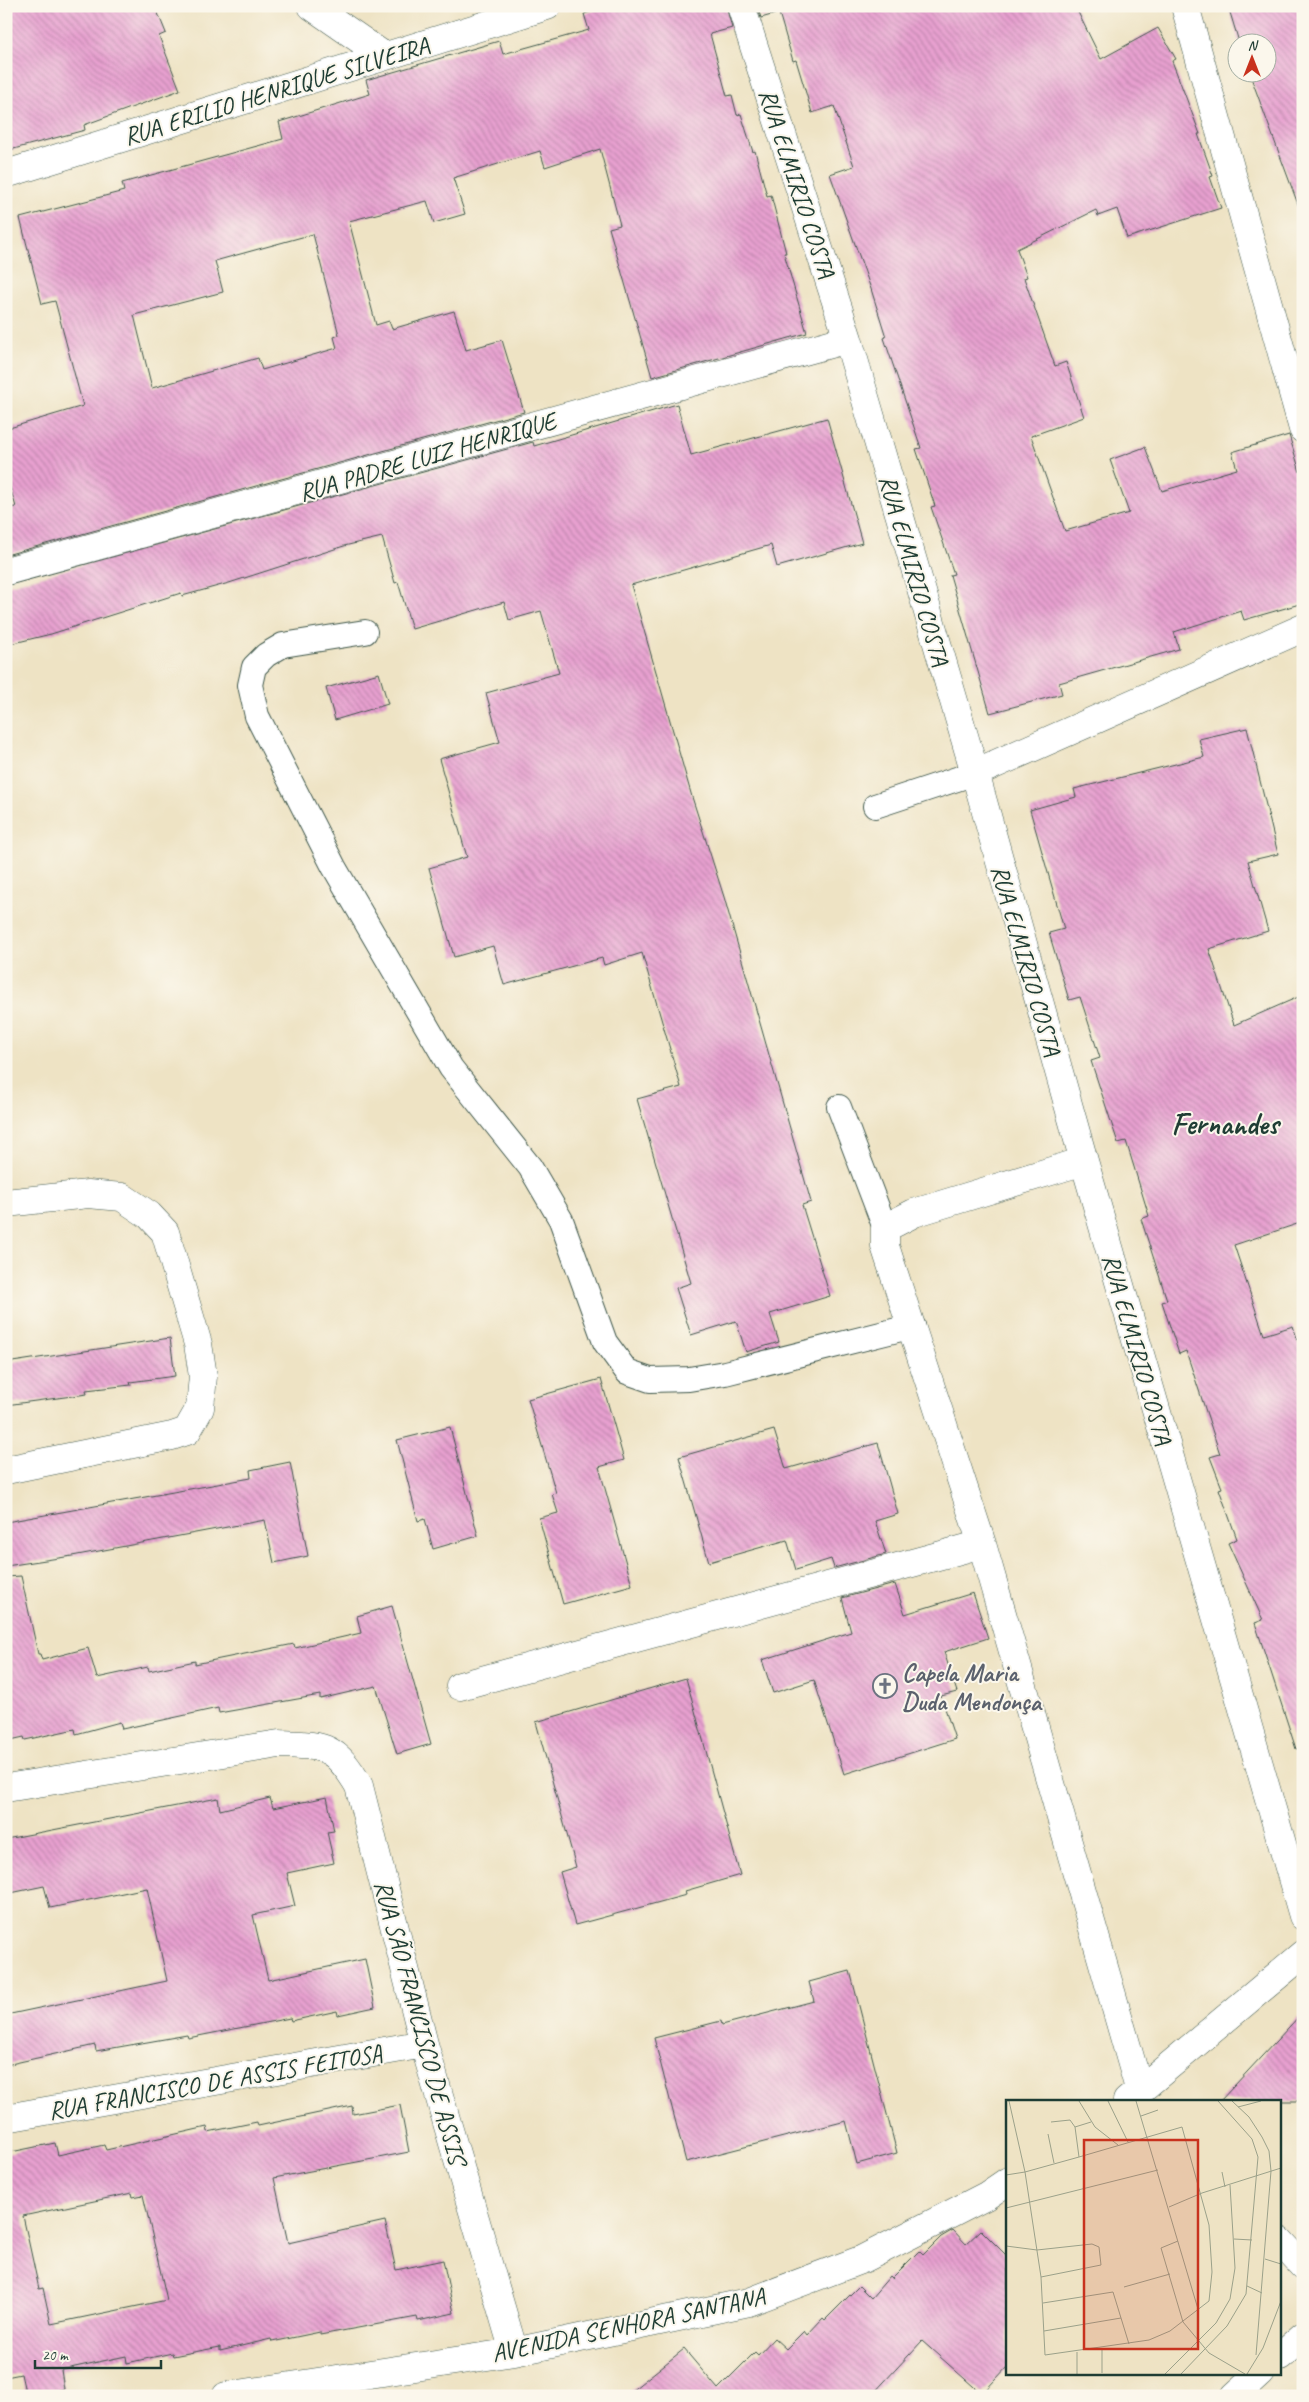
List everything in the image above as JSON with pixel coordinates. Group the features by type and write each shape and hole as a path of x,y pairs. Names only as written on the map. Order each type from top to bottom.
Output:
{"street":[{"path":"312,6 384,56"},
{"name":"RUA ERILIO HENRIQUE SILVEIRA","path":"6,174 384,56 497,13 547,6"},
{"name":"RUA ELMIRIO COSTA","path":"741,6 848,339 975,773 1084,1161 1303,1916"},
{"path":"1185,6 1303,429"},
{"name":"RUA PADRE LUIZ HENRIQUE","path":"6,571 848,339"},
{"path":"975,773 1303,628"},
{"path":"1084,1161 914,1214 885,1228 885,1246 913,1326 982,1544 1140,2098 1303,1954"},
{"path":"6,1203 88,1194 122,1197 149,1215 165,1232 198,1344 203,1376 200,1408 187,1431 172,1436 6,1470"},
{"path":"460,1686 982,1544"},
{"name":"RUA SÃO FRANCISCO DE ASSIS","path":"6,1788 279,1744 316,1746 332,1752 345,1763 359,1786 424,2044 514,2352"},
{"name":"RUA FRANCISCO DE ASSIS FEITOSA","path":"6,2118 424,2044"},
{"name":"AVENIDA SENHORA SANTANA","path":"226,2396 514,2352 749,2302 863,2259 986,2196 1006,2182"},
{"path":"1282,2243 1303,2266"},
{"path":"1282,2354 1303,2336"},
{"path":"1235,2396 1259,2374"}],"lane":[{"path":"365,632 283,645 266,655 254,666 250,685 256,716 334,867 451,1068 530,1167 561,1220 604,1342 627,1372 650,1380 689,1379 725,1373 913,1326"},
{"path":"875,806 975,773"},
{"path":"839,1107 885,1228"}],"building":[{"path":"6,6 155,6 166,33 159,36 180,90 84,125 85,130 6,151"},
{"path":"607,6 726,6 732,28 710,34 727,96 732,95 737,115 741,114 753,152 755,151 767,196 771,195 786,253 784,253 807,333 652,377 609,228 620,225 600,149 545,167 540,151 453,178 465,214 434,223 427,201 349,221 376,325 389,321 392,329 454,311 466,350 502,340 524,412 6,555 6,508 16,507 6,474 6,429 83,406 55,301 42,304 20,218 124,191 122,183 283,139 279,122 370,94 366,80 499,41 503,54 589,30 584,14","holes":["313,234 339,335 334,337 337,348 262,370 258,358 152,388 134,315 223,292 215,261"]},
{"path":"757,6 774,6 775,14 761,18"},
{"path":"777,6 1075,6 1101,59 1158,28 1176,59 1172,61 1200,134 1198,134 1213,176 1210,177 1221,208 1127,238 1117,209 1098,216 1096,210 1017,249 1027,277 1024,278 1055,366 1066,362 1084,417 1031,436 1065,531 1129,513 1110,460 1145,447 1162,491 1237,469 1232,452 1289,435 1303,482 1303,603 1244,620 1241,611 1174,632 1179,649 1059,683 1062,694 990,713 950,575 954,574 931,507 935,506 916,449 921,448 884,338 886,337 871,289 830,174 854,166 834,106 812,113 796,60 793,61"},
{"path":"1228,6 1303,6 1303,206 1299,207 1253,82 1276,82 1276,32 1236,32"},
{"path":"677,404 691,455 827,418 862,543 777,567 771,545 631,585 692,797 724,897 811,1202 802,1205 830,1296 770,1314 779,1342 746,1352 736,1321 691,1335 676,1288 691,1283 637,1099 681,1087 642,953 604,965 602,958 504,985 493,946 454,957 429,868 467,857 439,759 500,742 486,693 559,673 541,611 509,620 504,602 412,629 398,582 395,583 382,537 344,546 229,583 182,596 181,593 51,634 6,645 6,586 533,442 534,446"},
{"path":"379,673 388,704 335,720 326,688"},
{"path":"1247,728 1278,854 1248,861 1268,931 1209,949 1234,1025 1303,995 1303,1222 1234,1245 1264,1335 1293,1326 1303,1356 1303,1748 1296,1749 1255,1623 1263,1620 1228,1543 1237,1539 1219,1489 1222,1488 1210,1457 1220,1454 1186,1351 1179,1354 1162,1302 1167,1300 1141,1219 1149,1216 1126,1141 1118,1143 1091,1061 1100,1058 1080,997 1069,1000 1049,933 1064,929 1030,810 1076,797 1074,789 1204,757 1199,739"},
{"path":"170,1338 175,1376 130,1382 131,1385 86,1390 87,1394 6,1405 6,1363"},
{"path":"601,1379 624,1460 599,1467 632,1585 563,1604 539,1518 558,1513 552,1494 556,1493 528,1399"},
{"path":"450,1427 478,1536 433,1549 425,1519 418,1521 397,1440"},
{"path":"774,1430 786,1469 878,1443 898,1514 875,1521 886,1554 834,1568 831,1559 796,1570 787,1540 709,1562 679,1457"},
{"path":"290,1462 308,1556 274,1563 265,1520 72,1556 6,1566 6,1522 251,1478 250,1470"},
{"path":"21,1576 38,1654 40,1654 42,1660 88,1648 97,1678 148,1667 149,1671 195,1661 195,1664 294,1644 295,1648 361,1633 357,1616 392,1606 431,1744 397,1754 376,1686 320,1699 320,1695 219,1713 218,1708 122,1729 120,1722 76,1734 75,1729 25,1740 24,1737 6,1741 6,1577"},
{"name":"Capela Maria Duda Mendonça","path":"895,1584 905,1614 973,1593 988,1638 944,1652 957,1692 941,1696 955,1739 844,1774 814,1680 773,1693 762,1660 851,1632 842,1598"},
{"path":"686,1678 740,1875 685,1891 686,1895 575,1925 560,1872 576,1867 536,1722"},
{"path":"327,1797 334,1831 327,1832 334,1863 287,1873 295,1906 253,1915 268,1980 365,1959 375,2007 338,2015 337,2011 291,2021 290,2018 188,2038 187,2035 96,2051 95,2045 6,2065 6,2015 167,1981 147,1888 50,1908 44,1886 6,1894 6,1839 218,1798 220,1810 270,1798 273,1808"},
{"path":"850,1971 897,2153 857,2164 846,2121 686,2162 654,2038 721,2021 722,2025 814,2001 809,1982"},
{"path":"1303,2012 1303,2101 1221,2100"},
{"path":"400,2105 409,2152 274,2178 288,2243 385,2221 396,2270 443,2260 454,2313 418,2321 417,2317 320,2335 320,2332 272,2342 271,2339 220,2351 220,2347 173,2356 172,2353 127,2363 126,2356 61,2370 64,2389 32,2396 26,2396 21,2374 6,2377 6,2153 55,2143 58,2155 104,2145 106,2150 207,2127 208,2132 257,2122 258,2126 352,2106 353,2114","holes":["132,2193 133,2197 143,2195 167,2300 51,2324 43,2288 39,2289 23,2216"]},
{"path":"953,2230 966,2244 981,2230 1006,2255 1006,2368 982,2394 922,2341 871,2396 625,2396 684,2349 718,2389 755,2352 758,2355 774,2338 786,2349 804,2331 807,2335 859,2286 871,2298 890,2276 892,2278 919,2251 923,2255 941,2237"}],"place":[{"name":"Capela Maria Duda Mendonça","path":"885,1686"}],"district":[{"name":"Fernandes","path":"1225,1124"}]}
